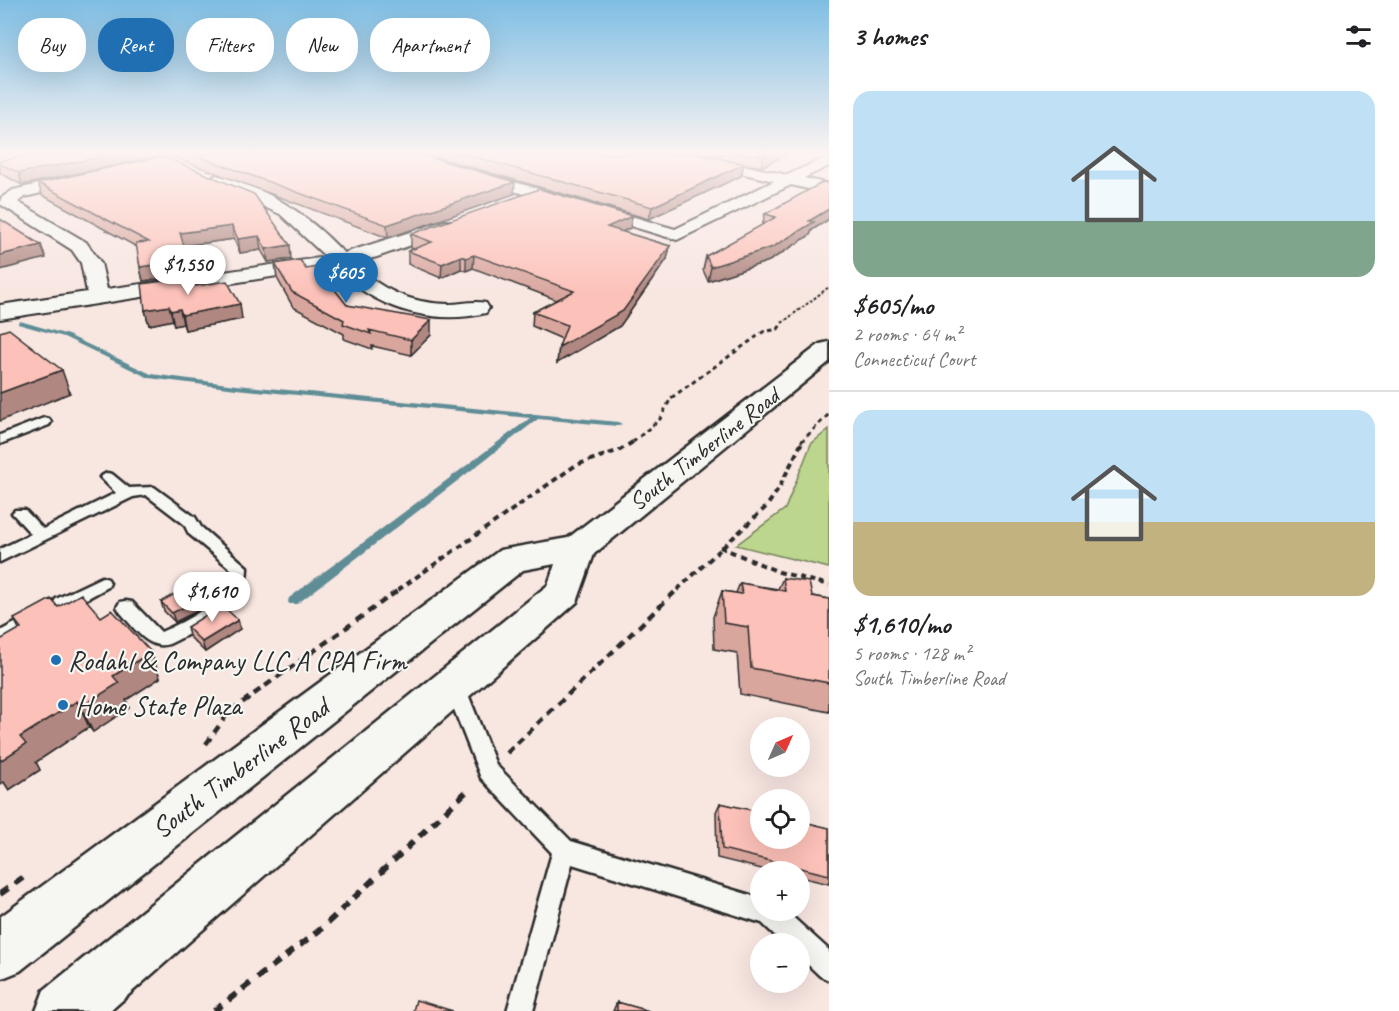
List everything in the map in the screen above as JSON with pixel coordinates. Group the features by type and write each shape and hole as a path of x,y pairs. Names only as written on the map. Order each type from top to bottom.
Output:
{"main road":[{"name":"South Timberline Road","path":"0,951 513,559 578,548 829,349"},
{"path":"65,1011 564,592 578,548"}],"street":[{"path":"8,201 79,246 91,263 98,297"},
{"path":"264,201 285,210 359,280 395,299 452,312 478,308"},
{"path":"508,204 516,201"},
{"path":"566,201 677,235 746,201"},
{"path":"0,312 338,260 394,245 468,219"}],"lane":[{"path":"0,440 44,422"},
{"path":"107,477 126,494"},
{"path":"0,556 126,494 141,490 155,492 190,521 195,530 239,567 241,572 234,593 163,639 157,639 126,607"},
{"path":"20,513 41,536"},
{"path":"0,639 102,583"},
{"path":"454,684 488,771 564,850 769,914 829,967"},
{"path":"520,1011 564,850"}],"path":[{"path":"203,749 229,712 259,688 576,465 620,450 636,440 660,419 670,398 763,333 778,329 784,320 829,287"},
{"path":"214,1011 321,929 601,665 720,548 766,507 778,490 800,443 829,414"},
{"path":"720,548 778,572 829,585"},
{"path":"0,894 25,875 33,873"}],"green space":[{"path":"829,429 829,568 736,545 785,509 811,444"}],"building":[{"path":"72,201 259,201 290,245 266,249 259,236 238,239 232,226 180,233 188,260 140,267 136,243 149,242"},
{"path":"322,201 458,201 387,225"},
{"path":"504,201 581,201 632,216 607,227 670,246 623,311 559,347 567,325 533,312 574,291 474,255 466,258 461,256 442,264 408,251 432,242 411,234"},
{"path":"631,201 664,201 652,207"},
{"path":"788,201 829,201 829,209 809,221 814,222 773,247 711,267 706,256 776,217 765,214"},
{"path":"0,219 41,245 0,255"},
{"path":"300,260 306,269 317,267 347,305 431,320 411,340 369,330 371,334 343,324 344,320 292,292 275,264"},
{"path":"193,277 196,286 227,281 240,304 182,315 180,309 171,311 169,306 145,310 142,284"},
{"path":"9,329 62,370 0,393 0,332"},
{"path":"783,578 809,582 812,596 829,599 829,683 751,668 748,627 724,623 722,591 742,594 740,583 785,591"},
{"path":"196,581 207,592 190,604 172,613 161,602"},
{"name":"Home State Plaza","path":"81,594 101,617 112,610 151,652 113,676 119,683 81,707 77,701 20,737 26,744 0,761 0,640 21,628 14,619 51,599 58,607"},
{"path":"222,605 238,620 202,642 187,627"},
{"path":"720,803 750,810 750,849 810,849 810,823 829,828 829,875 810,870 810,861 771,861 722,849"},
{"path":"416,1000 453,1011 413,1011"},
{"path":"617,1002 649,1011 617,1011"}],"waterway":[{"path":"20,323 66,336 149,376 236,387 537,416"},
{"path":"293,601 537,416"},
{"path":"537,416 618,424"}],"place":[{"name":"Rodahl & Company LLC A CPA Firm","path":"56,660"},
{"name":"Home State Plaza","path":"63,705"}]}
